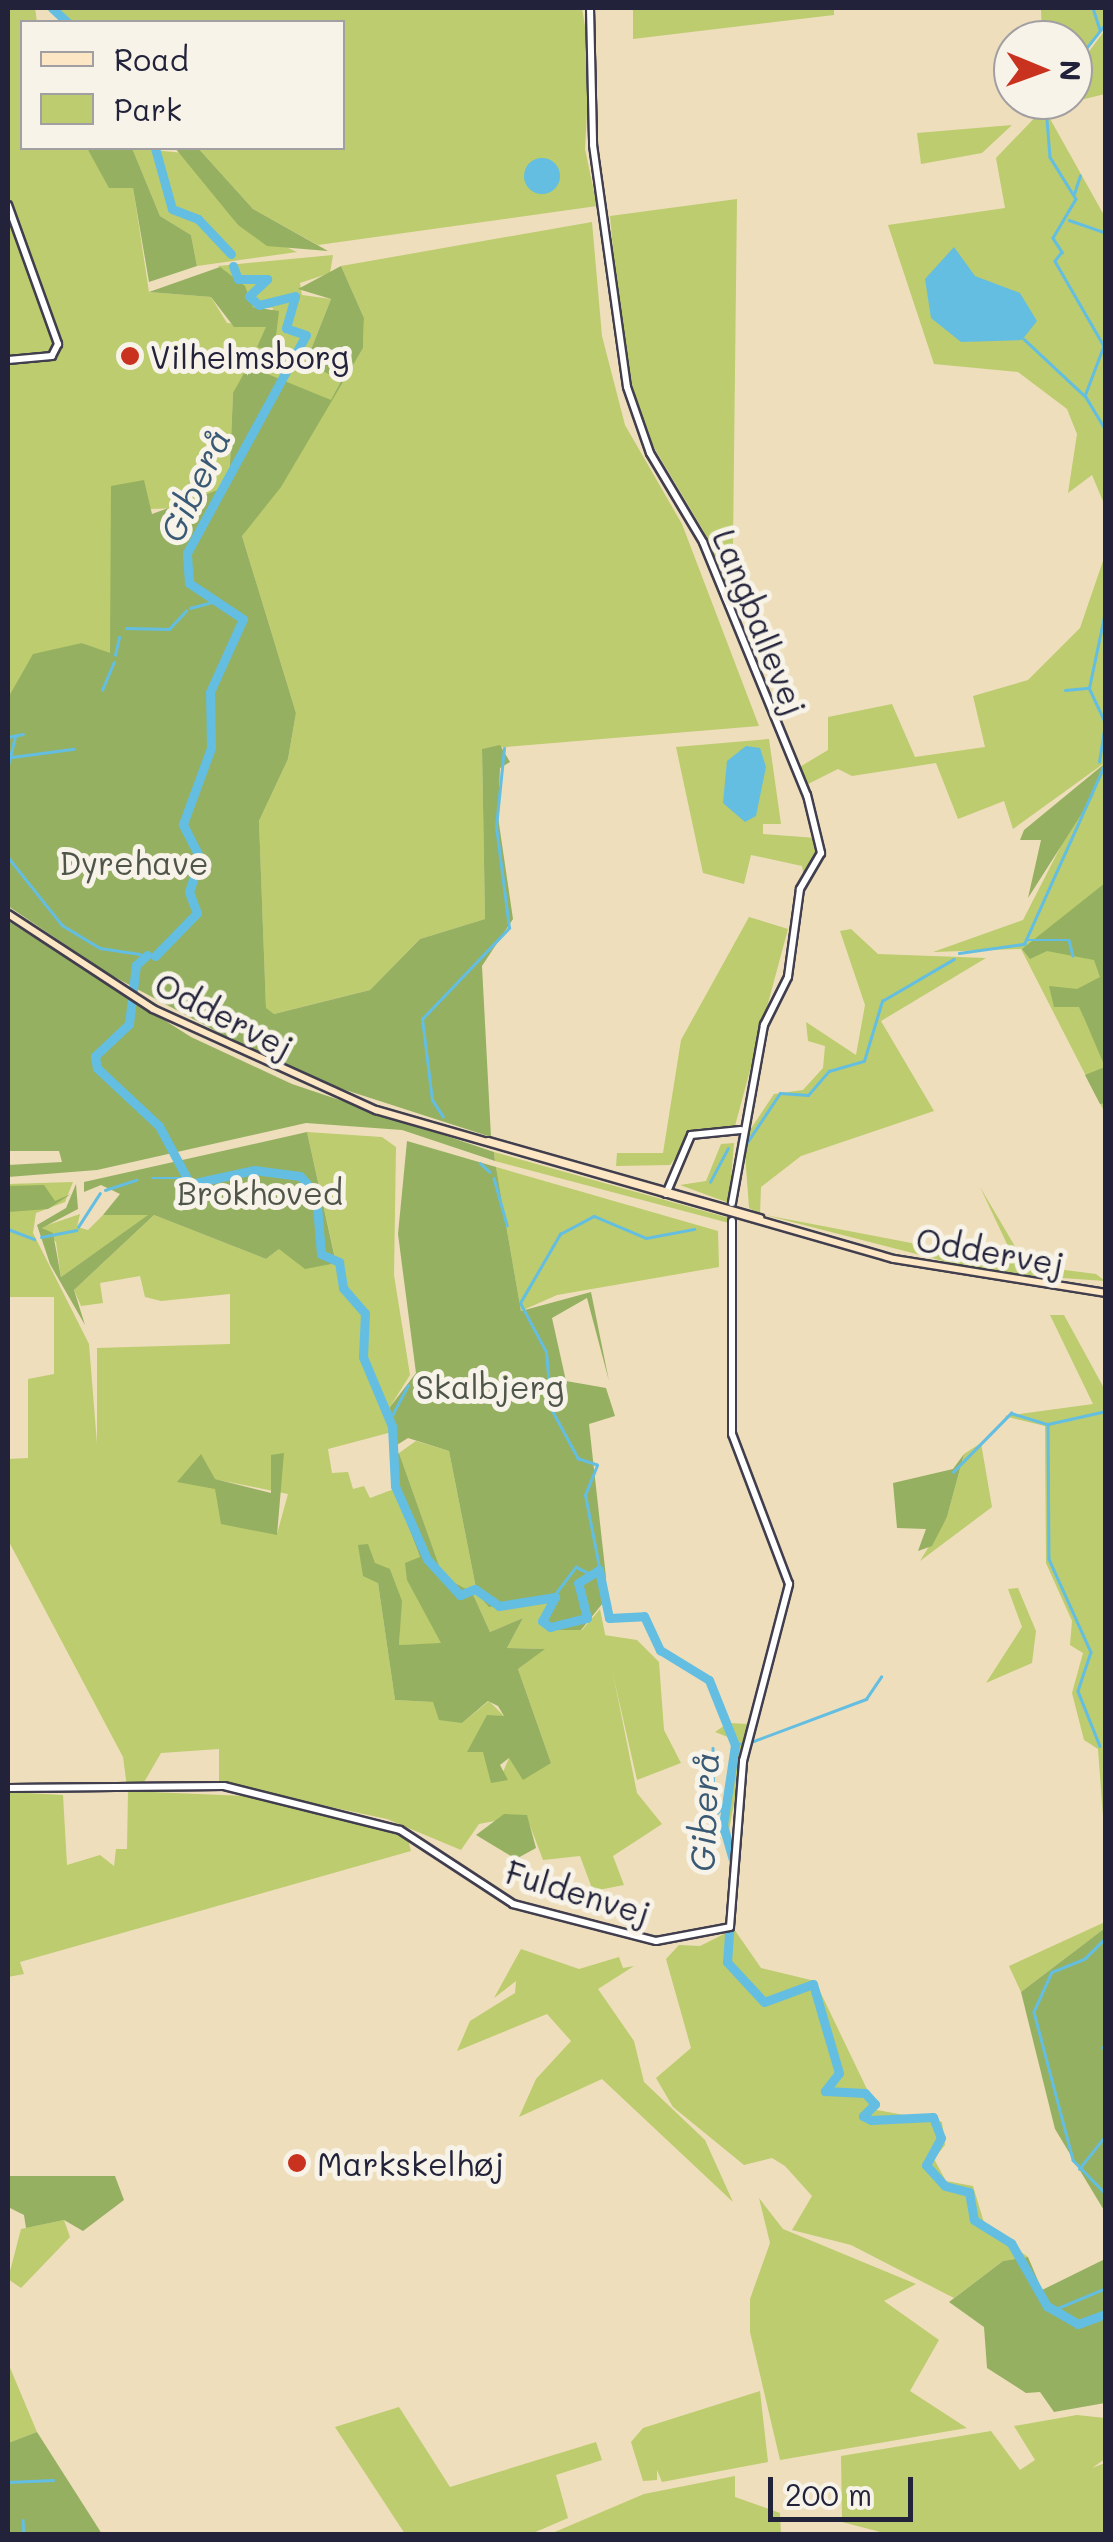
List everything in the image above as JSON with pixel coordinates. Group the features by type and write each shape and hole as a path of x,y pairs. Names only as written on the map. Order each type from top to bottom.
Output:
{"main road":[{"name":"Oddervej","path":"8,914 153,1008 289,1076 434,1128 808,1235 988,1280 1106,1293"}],"street":[{"name":"Langballevej","path":"590,8 593,145 627,387 650,453 703,542 808,798 821,853 800,889 788,978 764,1026 740,1130"},
{"path":"8,205 58,339 52,356 8,360"},
{"path":"667,1192 691,1134 740,1130 732,1203"},
{"name":"Fuldenvej","path":"8,1788 224,1786 400,1830 513,1904 656,1942 726,1929 743,1760 790,1584 732,1434 732,1221"}],"green space":[{"name":"Vilhelmsborg","path":"8,8 35,8 37,20 20,20 20,150 88,150 107,177 133,187 149,292 211,297 227,323 266,327 263,352 273,308 253,307 218,266 333,255 330,273 300,283 302,295 331,299 306,362 341,381 330,401 233,393 229,486 183,508 115,510 110,654 82,643 8,698"},
{"path":"52,8 582,8 590,57 585,149 597,206 318,245 253,209 200,150 345,150 345,20 60,20"},
{"path":"633,8 834,8 834,15 633,39"},
{"path":"1041,8 1105,8 1105,24 1093,40 1093,20 1041,20"},
{"path":"1105,30 1105,94 1093,97 1093,46"},
{"path":"1032,120 1051,120 1105,217 1105,506 1092,475 1068,493 1077,434 1067,409 1018,372 934,364 888,225 1005,208 996,158"},
{"path":"1012,125 982,153 921,164 917,133"},
{"path":"88,150 133,150 160,216 191,235 197,266 149,282 133,188 109,188"},
{"path":"133,150 184,153 238,225 297,252 197,266 191,235 160,216"},
{"path":"177,150 200,150 253,209 328,251 267,246 238,225"},
{"path":"737,199 733,614 703,530 646,434 622,348 610,216"},
{"path":"592,222 602,336 625,425 682,524 759,726 482,749 485,919 420,939 370,990 274,1014 266,1009 259,821 288,759 296,713 242,536 363,348 364,318 341,266"},
{"name":"Dyrehave","path":"341,266 364,318 363,348 281,487 242,536 296,713 288,759 259,821 266,1008 274,1014 370,990 420,939 485,919 482,749 500,745 510,762 500,768 498,817 513,919 482,966 491,1137 296,1074 109,974 8,906 8,698 33,654 82,643 110,653 111,486 144,480 152,514 229,486 233,393 248,366 331,400 341,381 306,362 331,299 298,289"},
{"path":"220,267 245,286 253,307 279,311 274,352 257,347 266,327 234,327 211,297 149,292"},
{"path":"1105,555 1105,1113 1021,949 933,952 1023,920 1103,764 1013,829 1004,801 958,819 936,763 852,776 838,769 806,785 798,768 828,750 828,717 892,704 915,757 985,747 973,696 1028,680 1080,628"},
{"path":"769,739 781,824 763,824 763,834 816,838 817,861 804,878 802,866 751,855 744,884 703,873 676,747"},
{"path":"1103,765 1093,796 1028,898 1041,840 1020,840 1024,830"},
{"path":"1105,883 1106,1103 1100,1104 1085,1075 1105,1067 1085,1020 1079,1007 1054,1007 1049,986 1077,989 1100,977 1094,960 1047,951 1030,959 1022,949"},
{"path":"749,917 788,929 735,1126 697,1129 670,1165 616,1166 617,1153 663,1153 681,1040"},
{"path":"8,921 191,1037 292,1084 494,1152 495,1161 402,1130 306,1123 97,1170 8,1177 8,1165 62,1162 59,1151 8,1151"},
{"path":"851,929 878,954 986,958 881,1021 934,1111 801,1156 761,1187 760,1214 749,1208 744,1139 774,1094 803,1090 823,1068 825,1046 808,1041 806,1022 856,1055 865,1005 840,931"},
{"path":"307,1132 382,1137 396,1147 394,1275 410,1375 390,1407 392,1432 328,1449 332,1473 348,1472 353,1489 364,1486 370,1498 394,1489 420,1557 442,1644 399,1645 401,1601 390,1569 378,1583 395,1700 433,1702 462,1723 489,1701 504,1716 468,1752 483,1752 503,1772 509,1758 551,1763 518,1669 544,1649 507,1648 523,1618 490,1632 472,1592 443,1578 399,1453 416,1441 449,1451 477,1593 553,1597 547,1630 582,1630 600,1609 637,1793 662,1824 613,1856 624,1885 593,1891 580,1856 543,1860 526,1815 479,1824 461,1850 387,1819 219,1783 219,1749 161,1753 143,1784 127,1787 123,1757 8,1540 8,1459 28,1458 28,1379 54,1374 54,1297 8,1297 8,1184 73,1182 65,1202 36,1213 33,1233 89,1344 97,1444 97,1348 230,1344 230,1294 161,1301 145,1297 140,1276 100,1283 103,1303 81,1306 74,1290 154,1215 266,1259 279,1249 336,1262","holes":["214,1479 288,1494 277,1534 249,1528"]},
{"name":"Brokhoved","path":"307,1132 336,1263 305,1269 279,1249 266,1259 154,1215 74,1290 85,1325 50,1264 37,1225 66,1208 76,1184 78,1209 42,1228 53,1233 61,1277 148,1215 103,1215 120,1194 101,1185 84,1192 84,1182"},
{"name":"Skalbjerg","path":"407,1141 496,1167 521,1311 591,1292 609,1381 587,1298 552,1318 566,1381 606,1388 615,1416 589,1424 606,1577 603,1603 581,1630 546,1630 553,1597 489,1607 477,1593 449,1451 408,1438 392,1448 390,1407 416,1373 398,1234"},
{"path":"734,1143 729,1203 680,1185 706,1181 721,1144"},
{"path":"494,1152 729,1218 729,1223 495,1161"},
{"path":"496,1167 718,1231 719,1267 557,1295 521,1311"},
{"path":"44,1185 55,1201 71,1194 48,1209 8,1212 8,1186"},
{"path":"980,1187 1026,1265 1096,1274 1105,1281 990,1273 765,1215 1016,1263"},
{"path":"80,1214 77,1227 88,1230 103,1215 150,1214 61,1277 56,1242 42,1227"},
{"path":"1050,1315 1064,1315 1105,1390 1105,1843 1098,1749 1084,1740 1072,1693 1083,1653 1070,1645 1072,1621 1046,1563 1045,1426 1004,1416 1093,1404"},
{"path":"981,1443 992,1507 920,1561 947,1517 964,1454"},
{"path":"284,1453 277,1535 221,1524 215,1489 177,1482 201,1454 215,1479 271,1493 271,1455"},
{"path":"399,1453 443,1577 472,1592 490,1632 523,1618 507,1648 545,1649 518,1669 551,1763 523,1780 509,1758 500,1765 508,1780 491,1783 483,1752 467,1752 487,1715 504,1716 498,1706 488,1701 462,1723 439,1720 433,1702 395,1700 378,1583 363,1576 358,1545 368,1544 375,1563 390,1569 402,1601 399,1645 441,1643 407,1580 405,1563 420,1557 394,1489 391,1457"},
{"path":"964,1454 947,1517 932,1546 918,1551 926,1529 897,1528 893,1483 953,1469"},
{"path":"1018,1588 1036,1631 1032,1663 986,1683 1022,1627 1008,1589"},
{"path":"604,1635 637,1640 659,1662 664,1730 681,1763 637,1780"},
{"path":"728,1723 749,1724 726,1846 720,1825 733,1739 715,1732"},
{"path":"128,1791 245,1796 382,1829 408,1839 411,1851 20,1962 24,1974 8,1977 8,1792 63,1795 67,1865 100,1855 114,1866 116,1849 127,1849"},
{"path":"504,1814 527,1815 536,1848 516,1859 476,1835"},
{"path":"1105,1922 1105,1928 1021,1992 1009,1966"},
{"path":"1105,1928 1105,2212 1055,2129 1021,1992"},
{"path":"734,1929 761,1968 815,1981 877,2110 942,2122 945,2145 934,2159 946,2181 973,2186 985,2226 1028,2257 1003,2261 954,2298 851,2245 792,2230 812,2196 785,2166 772,2158 744,2165 673,2107 656,2078 691,2048 666,1959 679,1945 700,1946"},
{"path":"521,1949 579,1969 619,1957 623,1968 634,1966 598,1989 634,2041 644,2082 705,2140 733,2202 602,2079 519,2117 536,2079 571,2041 547,2014 457,2051 470,2021 515,1993 516,1981 494,1998"},
{"path":"8,2176 115,2176 124,2200 83,2231 64,2220 26,2228 24,2215 8,2207"},
{"path":"759,2198 783,2229 916,2284 884,2301 939,2340 910,2391 967,2428 780,2460 750,2332 750,2299 770,2243"},
{"path":"64,2220 70,2237 21,2288 8,2279 21,2229"},
{"path":"1028,2257 1042,2290 1105,2259 1105,2403 1054,2412 1040,2392 1026,2393 987,2368 984,2327 949,2302 1003,2261"},
{"path":"8,2363 37,2432 8,2443"},
{"path":"760,2391 768,2462 662,2482 657,2470 657,2480 643,2481 631,2442 643,2428"},
{"path":"399,2407 450,2487 596,2442 602,2460 556,2475 568,2518 531,2534 405,2534 335,2427"},
{"path":"1077,2415 1105,2418 1105,2459 1092,2468 1105,2463 1105,2534 888,2534 842,2522 841,2456 991,2431 1020,2470 1035,2460 1014,2426"},
{"path":"37,2432 102,2534 8,2534 8,2443"},
{"path":"735,2476 735,2497 780,2513 781,2534 550,2534 644,2494"}],"water":[{"path":"542,158 555,163 560,176 555,189 542,194 529,189 524,176 529,163"},
{"path":"954,247 975,276 1020,293 1037,321 1022,340 961,342 931,318 925,279"},
{"path":"746,746 760,748 766,767 756,816 745,822 723,803 727,761"}],"waterway":[{"name":"Giberå","path":"52,8 65,20"},
{"path":"1093,8 1100,29"},
{"path":"1093,40 1106,23"},
{"path":"1047,120 1050,157 1076,199 1053,238 1062,252 1055,261 1104,346 1085,396"},
{"name":"Giberå","path":"156,150 172,209 198,219 231,254"},
{"path":"1074,194 1080,176"},
{"path":"1069,220 1106,233"},
{"name":"Giberå","path":"155,956 197,913 189,892 200,858 183,824 211,748 210,692 243,619 189,583 187,553 306,335 286,328 295,296 259,305 249,296 267,279 238,279 233,266"},
{"path":"1024,339 1086,397 1106,430"},
{"path":"190,608 217,601"},
{"path":"1099,762 1105,723 1089,688 1106,607"},
{"path":"126,628 169,629 186,611"},
{"path":"115,655 119,637"},
{"path":"102,690 114,662"},
{"path":"1065,690 1089,688"},
{"path":"8,737 23,734"},
{"path":"8,765 15,736"},
{"path":"443,1117 432,1100 422,1019 509,928 496,827 504,748"},
{"path":"12,757 73,749"},
{"path":"959,953 1024,944 1103,768"},
{"path":"8,857 62,925 100,948 140,954"},
{"path":"1027,940 1069,940 1073,956"},
{"name":"Giberå","path":"147,955 136,965 129,1024 95,1056 97,1068 159,1126 190,1184 254,1170 300,1176 316,1194 321,1254 339,1262 343,1288 365,1313 363,1357 392,1426 395,1486 427,1559 460,1595 475,1589 499,1606 555,1597 542,1621 550,1627 587,1618 578,1583 599,1570 609,1618 644,1616 660,1650 709,1680 735,1745 723,1825 734,1863 727,1962 764,2002 813,1984 839,2073 825,2091 865,2093 875,2104 863,2116 871,2120 933,2117 941,2138 926,2165 945,2186 969,2192 974,2220 1011,2243 1047,2306 1078,2324 1106,2314"},
{"path":"746,1144 780,1093 808,1095 829,1071 864,1061 882,1001 954,959"},
{"path":"710,1182 728,1148"},
{"path":"480,1163 490,1172"},
{"path":"152,1178 182,1178"},
{"path":"494,1178 507,1225"},
{"path":"105,1190 136,1180"},
{"path":"78,1227 100,1193"},
{"path":"600,1572 585,1495 597,1465 578,1459 551,1409 546,1352 520,1303 560,1234 594,1216 646,1238 694,1229"},
{"path":"8,1229 34,1239"},
{"path":"41,1237 76,1230"},
{"path":"389,1421 408,1386"},
{"path":"953,1472 1011,1413 1048,1424 1106,1411"},
{"path":"1048,1424 1049,1559 1091,1652 1078,1691 1100,1746"},
{"path":"553,1597 576,1567 589,1573"},
{"path":"751,1742 866,1699 881,1677"},
{"path":"735,1744 744,1744"},
{"path":"713,1748 714,1820 727,1840"},
{"path":"716,1814 726,1804"},
{"path":"1106,1938 1085,1959 1052,1972 1034,2012 1073,2160 1106,2194"},
{"path":"1103,2047 1106,2051"},
{"path":"1079,2169 1106,2135"},
{"path":"1051,2311 1106,2288"},
{"path":"8,2482 53,2480"},
{"path":"23,2520 24,2534"}],"place":[{"name":"Vilhelmsborg","path":"130,356"},
{"name":"Markskelhøj","path":"297,2163"}]}
